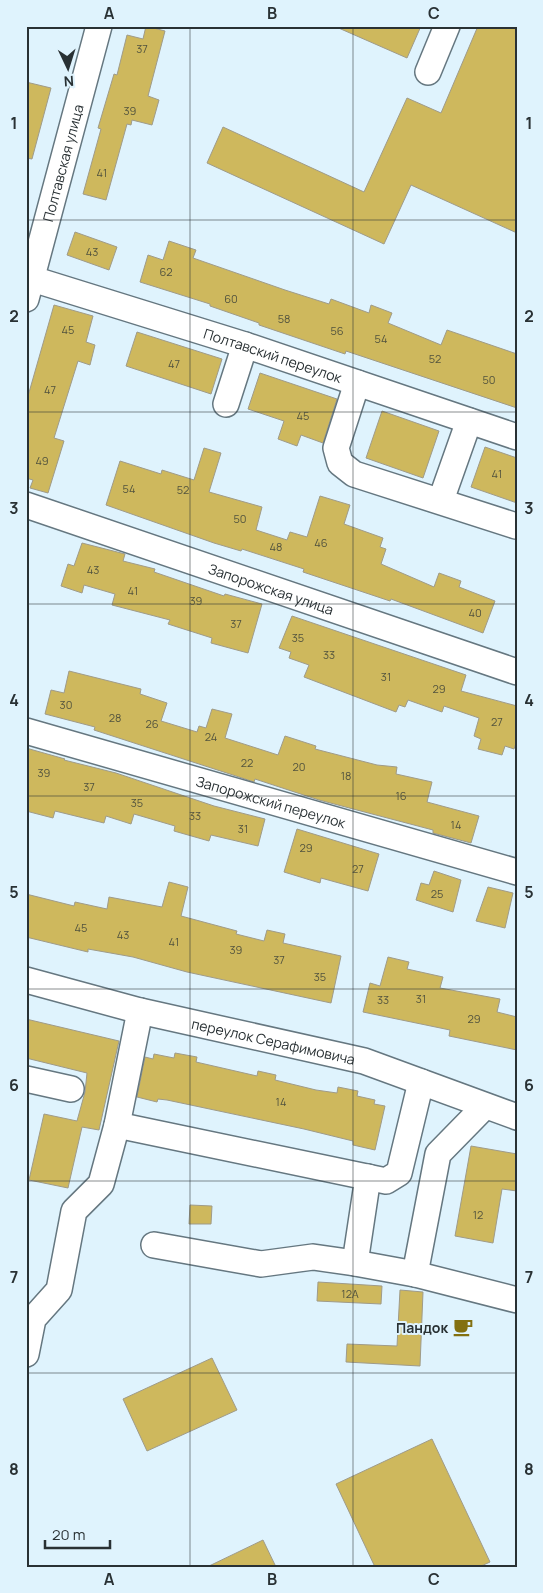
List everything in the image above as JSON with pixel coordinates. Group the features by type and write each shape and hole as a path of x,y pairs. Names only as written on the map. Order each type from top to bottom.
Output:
{"street":[{"name":"Полтавская улица","path":"28,285 99,26"},
{"path":"428,72 447,26"},
{"name":"Полтавский переулок","path":"28,285 245,345 517,437"},
{"path":"226,404 245,345"},
{"path":"357,383 336,448 340,463 354,474 441,500 516,526"},
{"path":"441,500 469,421"},
{"name":"Запорожская улица","path":"26,505 517,672"},
{"name":"Запорожский переулок","path":"26,731 517,872"},
{"name":"переулок Серафимовича","path":"26,980 140,1011 364,1061 517,1117"},
{"path":"26,1354 32,1319 59,1290 74,1211 101,1184 117,1125 140,1011"},
{"path":"26,1079 71,1089"},
{"path":"117,1125 386,1181 399,1173 422,1082"},
{"path":"415,1274 438,1154 486,1106"},
{"path":"354,1263 368,1177"},
{"path":"154,1245 261,1264 313,1258 354,1263 415,1274 517,1300"}],"building":[{"path":"146,26 165,31 148,96 159,100 152,125 132,120 131,125 127,124 106,200 83,194 101,129 98,128 114,74 117,75 127,35 143,39"},
{"path":"334,26 421,26 407,58"},
{"path":"478,26 517,26 517,233 411,185 384,244 207,163 223,127 364,192 407,98 441,113"},
{"path":"26,82 51,88 32,159 26,158"},
{"path":"75,232 117,247 109,270 67,255"},
{"path":"169,241 196,250 193,258 285,290 329,304 331,299 369,313 371,305 392,313 388,323 441,345 447,330 517,354 517,408 346,351 345,354 259,325 259,323 210,306 210,304 140,282 148,255 163,260"},
{"path":"54,305 93,316 86,342 95,345 90,365 78,361 54,438 64,441 48,493 30,488 33,480 26,478 26,403"},
{"path":"137,332 222,359 211,394 126,366"},
{"path":"260,373 337,399 323,443 301,435 297,446 278,439 284,421 248,409"},
{"path":"382,411 439,431 423,478 366,458"},
{"path":"485,447 517,458 517,503 471,487"},
{"path":"204,448 221,453 209,492 262,507 256,530 287,540 290,532 307,537 320,496 350,505 344,524 383,538 380,547 386,549 381,564 434,587 439,573 461,581 459,587 495,601 483,633 391,599 390,601 303,572 304,569 242,549 241,551 214,543 106,505 120,461 161,474 162,470 194,480"},
{"path":"82,543 125,554 123,561 155,569 154,572 224,596 225,594 262,604 248,653 211,643 212,638 168,624 170,620 112,605 115,594 84,585 82,593 61,586 68,564 74,566"},
{"path":"292,616 466,675 461,691 517,706 517,740 514,749 505,746 502,755 478,749 481,739 474,736 479,718 444,706 442,712 408,700 405,707 399,705 396,712 304,677 309,665 289,658 291,652 279,648"},
{"path":"69,671 141,689 140,694 167,703 161,721 197,732 199,726 206,728 212,709 232,714 225,738 278,755 285,736 316,746 315,749 377,765 397,767 396,774 432,782 427,802 479,816 471,843 433,833 433,830 319,800 255,779 254,782 94,730 95,727 45,714 51,690 64,693"},
{"path":"26,748 116,773 214,806 265,819 258,846 211,835 209,841 174,831 175,826 134,814 131,824 106,816 104,823 55,811 53,818 26,811"},
{"path":"297,829 379,854 368,891 321,878 320,883 284,872"},
{"path":"434,871 461,880 453,912 416,900 421,883 429,885"},
{"path":"169,882 188,887 181,916 237,931 236,934 264,941 267,930 285,934 283,943 341,956 331,1003 187,972 133,957 88,949 88,952 26,937 26,894 74,906 75,902 107,909 109,897 162,907"},
{"path":"488,887 513,893 505,928 476,921"},
{"path":"388,957 409,962 407,969 443,977 440,988 500,999 497,1012 517,1017 517,1050 449,1036 450,1030 363,1012 370,983 380,986"},
{"path":"26,1019 119,1041 99,1130 82,1127 68,1188 29,1180 44,1114 77,1121 85,1092 87,1073 26,1058"},
{"path":"175,1053 197,1057 196,1062 257,1076 258,1071 276,1075 275,1080 316,1090 337,1093 338,1087 358,1091 357,1096 375,1100 374,1104 385,1106 375,1150 353,1145 353,1141 304,1129 167,1100 158,1099 157,1102 137,1097 145,1057 153,1059 154,1054 174,1058"},
{"path":"471,1146 517,1154 517,1191 502,1189 493,1243 455,1236"},
{"path":"190,1205 212,1206 211,1224 189,1224"},
{"path":"318,1282 382,1286 381,1304 317,1301"},
{"path":"400,1290 423,1292 420,1366 346,1362 347,1344 397,1346"},
{"path":"212,1358 237,1410 147,1451 123,1399"},
{"path":"432,1439 490,1562 479,1567 375,1567 336,1484"},
{"path":"263,1540 276,1567 207,1567"}],"place":[{"name":"Пандок","path":"463,1327"}]}
